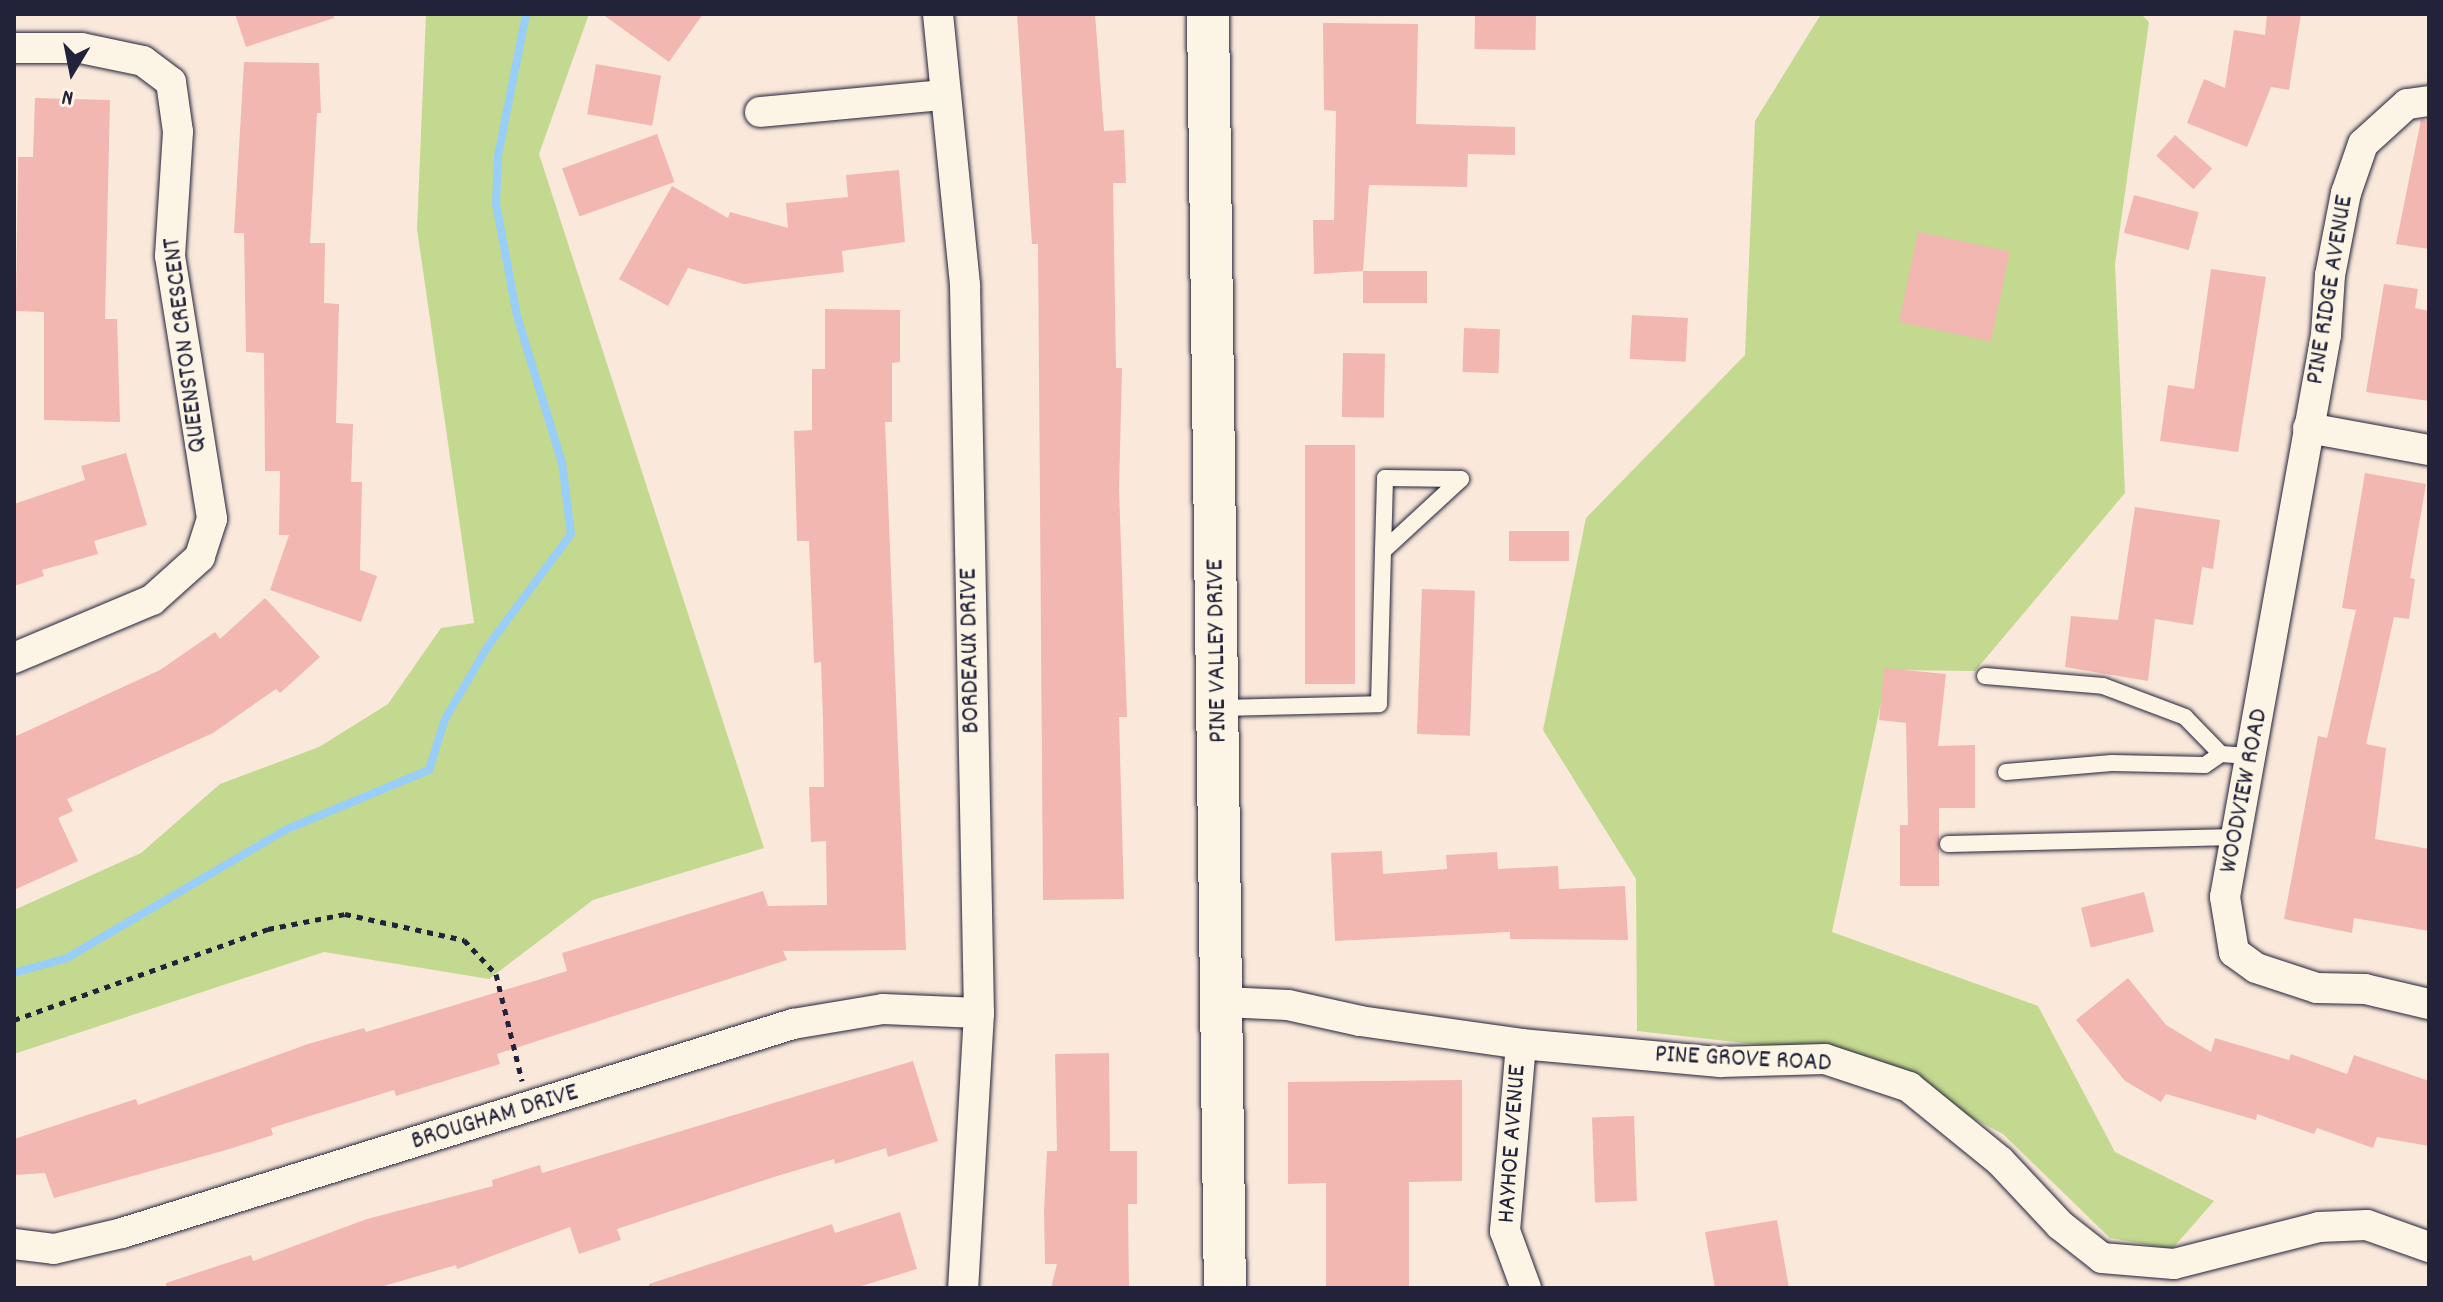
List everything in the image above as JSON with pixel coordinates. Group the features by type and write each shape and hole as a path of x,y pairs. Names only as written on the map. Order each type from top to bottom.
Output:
{"main road":[{"name":"PINE VALLEY DRIVE","path":"1208,14 1225,1288"}],"street":[{"name":"BORDEAUX DRIVE","path":"938,14 965,285 979,1013 963,1288"},
{"name":"QUEENSTON CRESCENT","path":"14,48 81,48 143,61 171,82 178,132 170,256 212,519 200,557 152,600 14,658"},
{"path":"760,112 945,95"},
{"name":"PINE RIDGE AVENUE","path":"2308,428 2346,193 2363,144 2389,116 2407,104 2429,101"},
{"path":"2308,428 2429,450"},
{"name":"WOODVIEW ROAD","path":"2308,428 2225,897 2234,952 2256,968 2317,988 2365,989 2429,1004"},
{"name":"PINE GROVE ROAD","path":"1223,1002 1288,1005 1360,1021 1521,1044 1720,1062 1825,1059 1868,1071 1909,1087 2000,1161 2060,1225 2102,1258 2174,1264 2319,1227 2355,1226 2429,1247"},
{"name":"BROUGHAM DRIVE","path":"14,1244 54,1249 122,1233 793,1024 883,1009 979,1013"},
{"name":"HAYHOE AVENUE","path":"1521,1044 1505,1231 1526,1288"}],"lane":[{"path":"1219,708 1379,704 1383,551 1385,478 1461,479 1383,551"},
{"path":"1985,676 2103,686 2185,717 2221,754"},
{"path":"2006,772 2112,763 2205,765 2221,754 2252,756"},
{"path":"1948,844 2237,837"}],"path":[{"path":"14,1020 268,929 345,914 464,940 496,974 528,1108"}],"green space":[{"path":"426,14 589,14 539,154 764,848 593,900 489,979 324,952 14,1054 14,910 141,853 220,784 319,747 388,704 441,628 474,623 417,229"},
{"path":"1821,14 2141,14 2149,22 2115,264 2125,493 1975,671 1888,670 1832,932 2038,1006 2115,1152 2214,1201 2172,1249 2110,1238 2003,1134 1852,1055 1637,1031 1636,879 1543,730 1586,518 1745,355 1755,121"}],"building":[{"path":"235,14 333,14 334,18 246,47"},
{"path":"602,14 703,14 669,62"},
{"path":"1017,14 1095,14 1104,131 1124,130 1126,183 1113,183 1116,368 1122,368 1119,489 1127,717 1119,717 1124,899 1043,900 1038,244 1032,244"},
{"path":"2267,14 2301,14 2289,90 2271,87 2247,147 2187,123 2204,79 2225,88 2234,30 2265,35"},
{"path":"1475,15 1536,16 1535,50 1474,49"},
{"path":"1323,23 1418,24 1416,124 1515,127 1515,155 1468,154 1467,187 1369,185 1363,271 1314,274 1313,220 1334,220 1336,111 1324,110"},
{"path":"244,62 319,63 321,113 317,113 310,243 325,243 324,303 339,304 336,423 353,424 351,482 362,482 360,570 377,576 361,622 270,590 289,535 279,535 280,471 265,471 264,353 246,352 244,233 234,233"},
{"path":"596,64 661,75 652,126 587,114"},
{"path":"35,98 110,100 105,319 117,319 120,422 44,420 44,312 16,311 18,157 33,157"},
{"path":"2421,120 2429,121 2429,249 2396,244"},
{"path":"657,134 674,182 580,216 562,169"},
{"path":"2175,135 2212,168 2193,189 2156,156"},
{"path":"899,170 905,242 842,251 844,272 744,284 688,268 668,306 619,279 672,186 728,218 730,212 788,228 786,203 848,197 846,175"},
{"path":"2134,195 2199,212 2189,250 2124,233"},
{"path":"1918,232 2010,252 1991,342 1899,322"},
{"path":"2211,269 2266,277 2238,452 2160,441 2168,385 2194,389"},
{"path":"1363,271 1427,271 1427,303 1363,303"},
{"path":"2384,284 2418,289 2415,308 2429,311 2429,401 2366,392"},
{"path":"825,309 900,310 900,362 892,363 892,422 885,422 906,950 783,951 787,960 497,1054 500,1064 396,1096 394,1090 271,1128 273,1135 226,1150 54,1198 45,1173 14,1175 14,1139 136,1099 138,1105 308,1044 364,1028 366,1032 567,971 562,953 763,891 768,906 827,905 826,841 811,842 809,787 824,787 821,662 814,663 809,541 797,541 794,431 812,430 812,369 825,369"},
{"path":"1632,315 1688,318 1686,362 1630,359"},
{"path":"1464,328 1500,329 1498,373 1462,372"},
{"path":"1343,353 1385,354 1384,418 1342,417"},
{"path":"1305,445 1355,445 1355,684 1305,684"},
{"path":"126,453 147,525 94,541 98,554 42,570 44,576 14,586 14,504 85,480 81,466"},
{"path":"2365,473 2426,484 2410,578 2415,579 2409,619 2394,617 2366,744 2386,748 2375,839 2429,849 2429,931 2354,918 2352,933 2284,919 2318,736 2327,738 2356,610 2342,608"},
{"path":"2135,507 2220,520 2213,569 2202,567 2193,625 2155,619 2148,681 2065,667 2071,616 2118,620"},
{"path":"1509,531 1569,531 1569,561 1509,561"},
{"path":"1422,589 1475,591 1470,736 1417,734"},
{"path":"265,598 320,657 280,693 276,689 213,733 67,799 73,811 58,818 78,861 14,890 14,737 160,670 215,632 220,639"},
{"path":"1884,668 1946,674 1938,746 1975,745 1975,808 1939,808 1939,886 1900,886 1900,825 1908,825 1906,723 1879,720"},
{"path":"1382,851 1383,874 1447,869 1446,855 1497,852 1498,869 1558,866 1559,889 1625,886 1628,940 1510,939 1510,932 1335,941 1331,853"},
{"path":"2144,892 2154,932 2091,948 2081,908"},
{"path":"2128,978 2166,1025 2211,1052 2215,1038 2289,1060 2291,1054 2347,1074 2354,1055 2429,1081 2429,1146 2377,1137 2373,1148 2317,1128 2314,1134 2257,1114 2256,1120 2166,1094 2161,1102 2125,1081 2076,1020"},
{"path":"1109,1053 1110,1151 1137,1151 1137,1204 1128,1204 1129,1288 1051,1288 1057,1264 1045,1264 1044,1211 1047,1151 1057,1151 1055,1054"},
{"path":"913,1061 938,1141 888,1157 886,1148 835,1164 834,1159 774,1177 617,1229 621,1240 579,1254 570,1227 457,1269 456,1265 377,1288 166,1288 166,1283 251,1255 253,1261 367,1219 493,1186 492,1180 540,1165 542,1173"},
{"path":"1462,1080 1462,1181 1409,1182 1409,1288 1326,1288 1326,1183 1288,1184 1288,1082"},
{"path":"1634,1116 1637,1201 1595,1202 1592,1117"},
{"path":"900,1212 917,1269 855,1288 649,1288 649,1284 832,1224 835,1233"},
{"path":"1777,1220 1789,1288 1715,1288 1705,1232"}],"waterway":[{"path":"14,973 67,958 285,830 429,770 445,719 488,646 571,534 562,463 517,316 496,204 498,156 526,14"}]}
